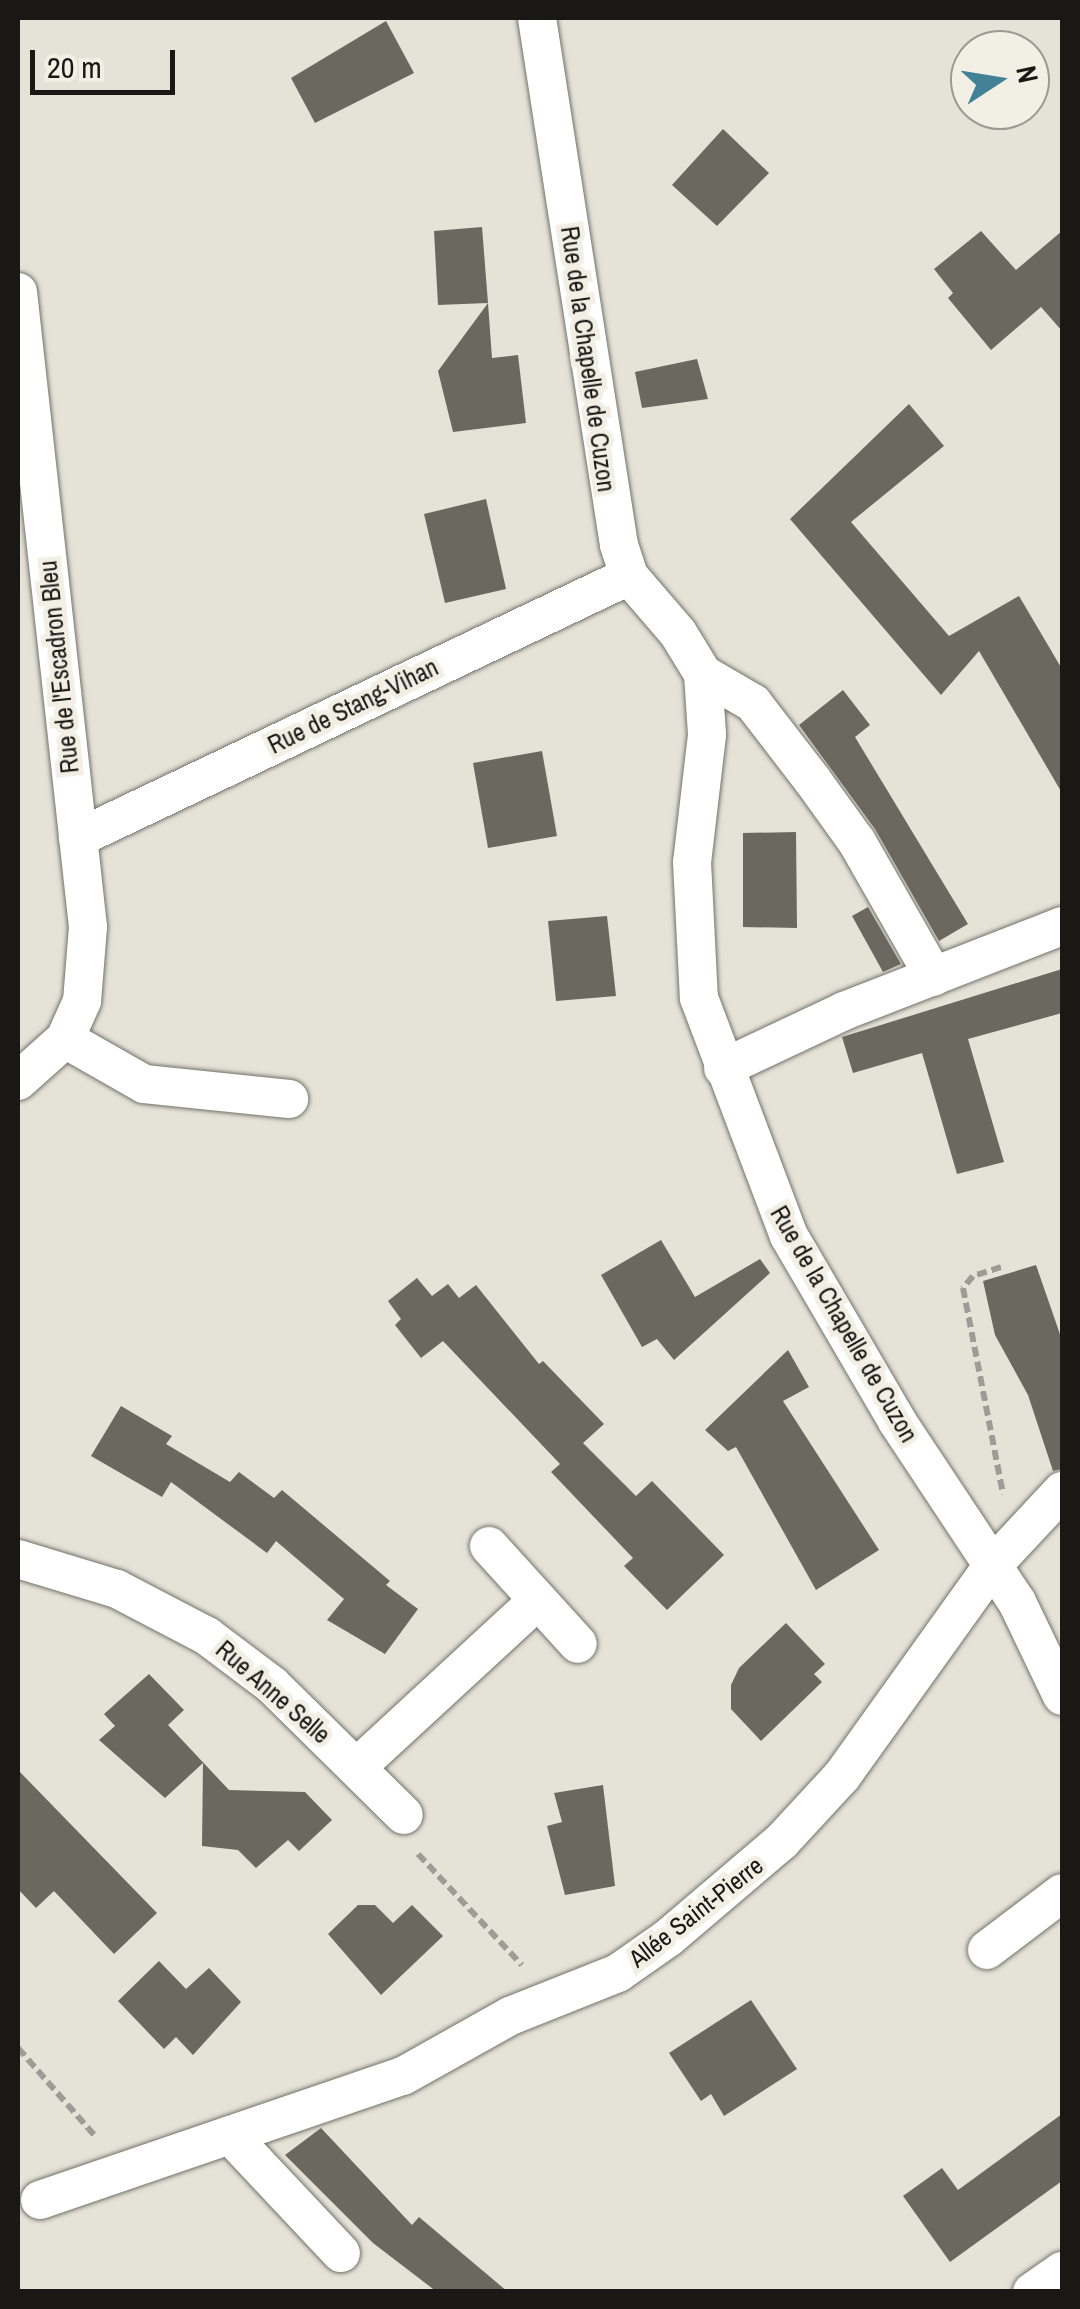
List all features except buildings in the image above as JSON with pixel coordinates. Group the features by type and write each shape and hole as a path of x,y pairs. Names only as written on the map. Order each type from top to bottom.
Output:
{"street":[{"name":"Rue de la Chapelle de Cuzon","path":"537,18 610,508 629,576 678,633 703,674 707,736 692,862 698,998 789,1236 896,1421 994,1564 1062,1696"},
{"name":"Rue de l'Escadron Bleu","path":"18,292 78,838 88,968 65,1039"},
{"name":"Rue de Stang-Vihan","path":"78,838 629,576"},
{"name":"Rue de la Chapelle de Cuzon","path":"703,674 753,703 801,765 856,842 934,977"},
{"path":"723,1068 1062,926"},
{"path":"18,1081 65,1039 144,1084 289,1098"},
{"path":"994,1564 1062,1491"},
{"path":"488,1546 578,1644"},
{"name":"Rue Anne Selle","path":"18,1559 117,1589 207,1636 272,1685 404,1815"},
{"name":"Allée Saint-Pierre","path":"40,2200 123,2168 403,2076 510,2016 618,1972 668,1938 782,1841 842,1776 994,1564"},
{"path":"357,1766 538,1600"},
{"path":"986,1950 1062,1894"},
{"path":"230,2135 342,2253"},
{"path":"1032,2292 1062,2271"}],"path":[{"path":"1001,1267 973,1276 963,1288 998,1486 1021,1531"},
{"path":"404,1815 417,1853 555,2000"},
{"path":"18,2048 123,2168"}]}
